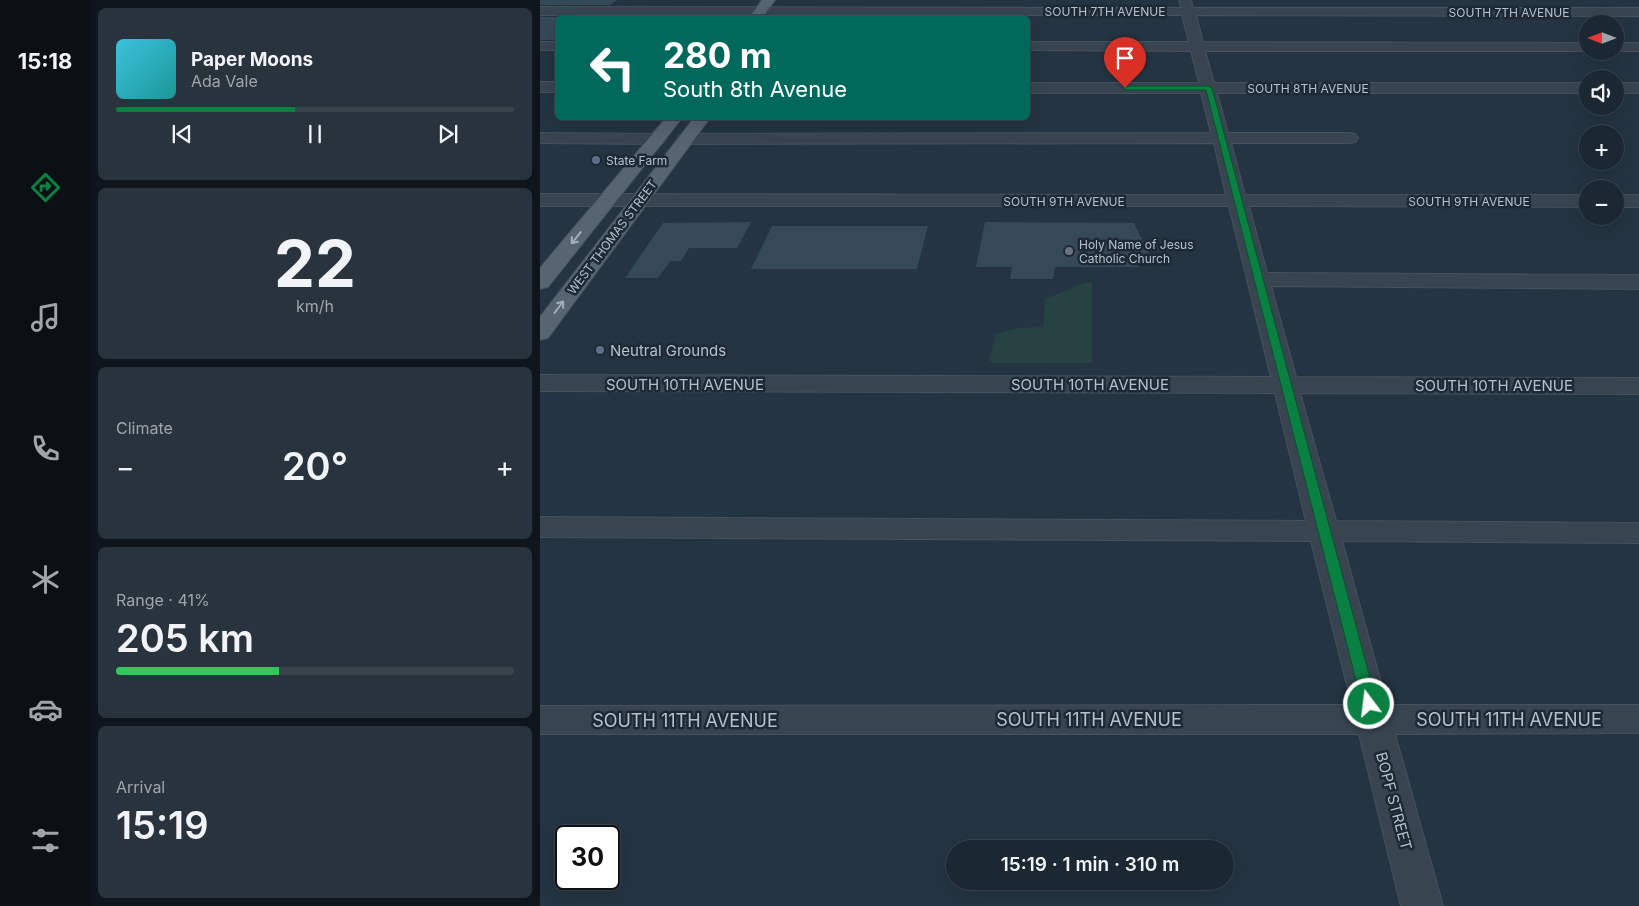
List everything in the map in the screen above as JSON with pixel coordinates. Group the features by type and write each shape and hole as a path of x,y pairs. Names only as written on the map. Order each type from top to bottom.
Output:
{"main road":[{"path":"757,14 769,0"},
{"path":"780,14 790,0"},
{"name":"WEST THOMAS STREET","path":"541,280 672,120"},
{"name":"WEST THOMAS STREET","path":"540,333 700,120"}],"street":[{"name":"SOUTH 7TH AVENUE","path":"540,11 780,14 1187,6 1639,12"},
{"name":"BOPF STREET","path":"1187,6 1422,906"},
{"path":"540,46 555,46"},
{"path":"1030,46 1579,47"},
{"path":"1624,47 1639,47"},
{"path":"540,87 555,88"},
{"name":"SOUTH 8TH AVENUE","path":"1030,88 1579,88"},
{"path":"1624,88 1639,88"},
{"path":"540,138 657,139"},
{"path":"686,139 1349,138"},
{"name":"SOUTH 9TH AVENUE","path":"540,200 1579,201"},
{"path":"1624,201 1639,201"},
{"path":"1258,279 1639,282"},
{"name":"SOUTH 10TH AVENUE","path":"540,383 1639,386"},
{"path":"540,527 1639,533"},
{"name":"SOUTH 11TH AVENUE","path":"540,720 1639,719"}],"green space":[{"path":"1084,283 1092,283 1092,363 988,363 996,334 1016,328 1043,327 1045,299"}],"building":[{"path":"540,0 617,0 610,5 540,5"},
{"path":"540,17 555,17 555,40 540,40"},
{"path":"751,222 737,248 689,248 681,261 670,261 658,278 625,278 663,223"},
{"name":"Holy Name of Jesus Catholic Church","path":"985,222 1134,223 1150,256 1141,256 1138,267 1055,267 1053,279 1010,279 1012,267 976,267"},
{"path":"772,226 928,226 917,269 751,269"}],"place":[{"name":"State Farm","path":"596,160"},
{"name":"Holy Name of Jesus Catholic Church","path":"1069,251"},
{"name":"Neutral Grounds","path":"600,350"}],"route":[{"path":"1125,88 1208,88 1369,704"}]}
